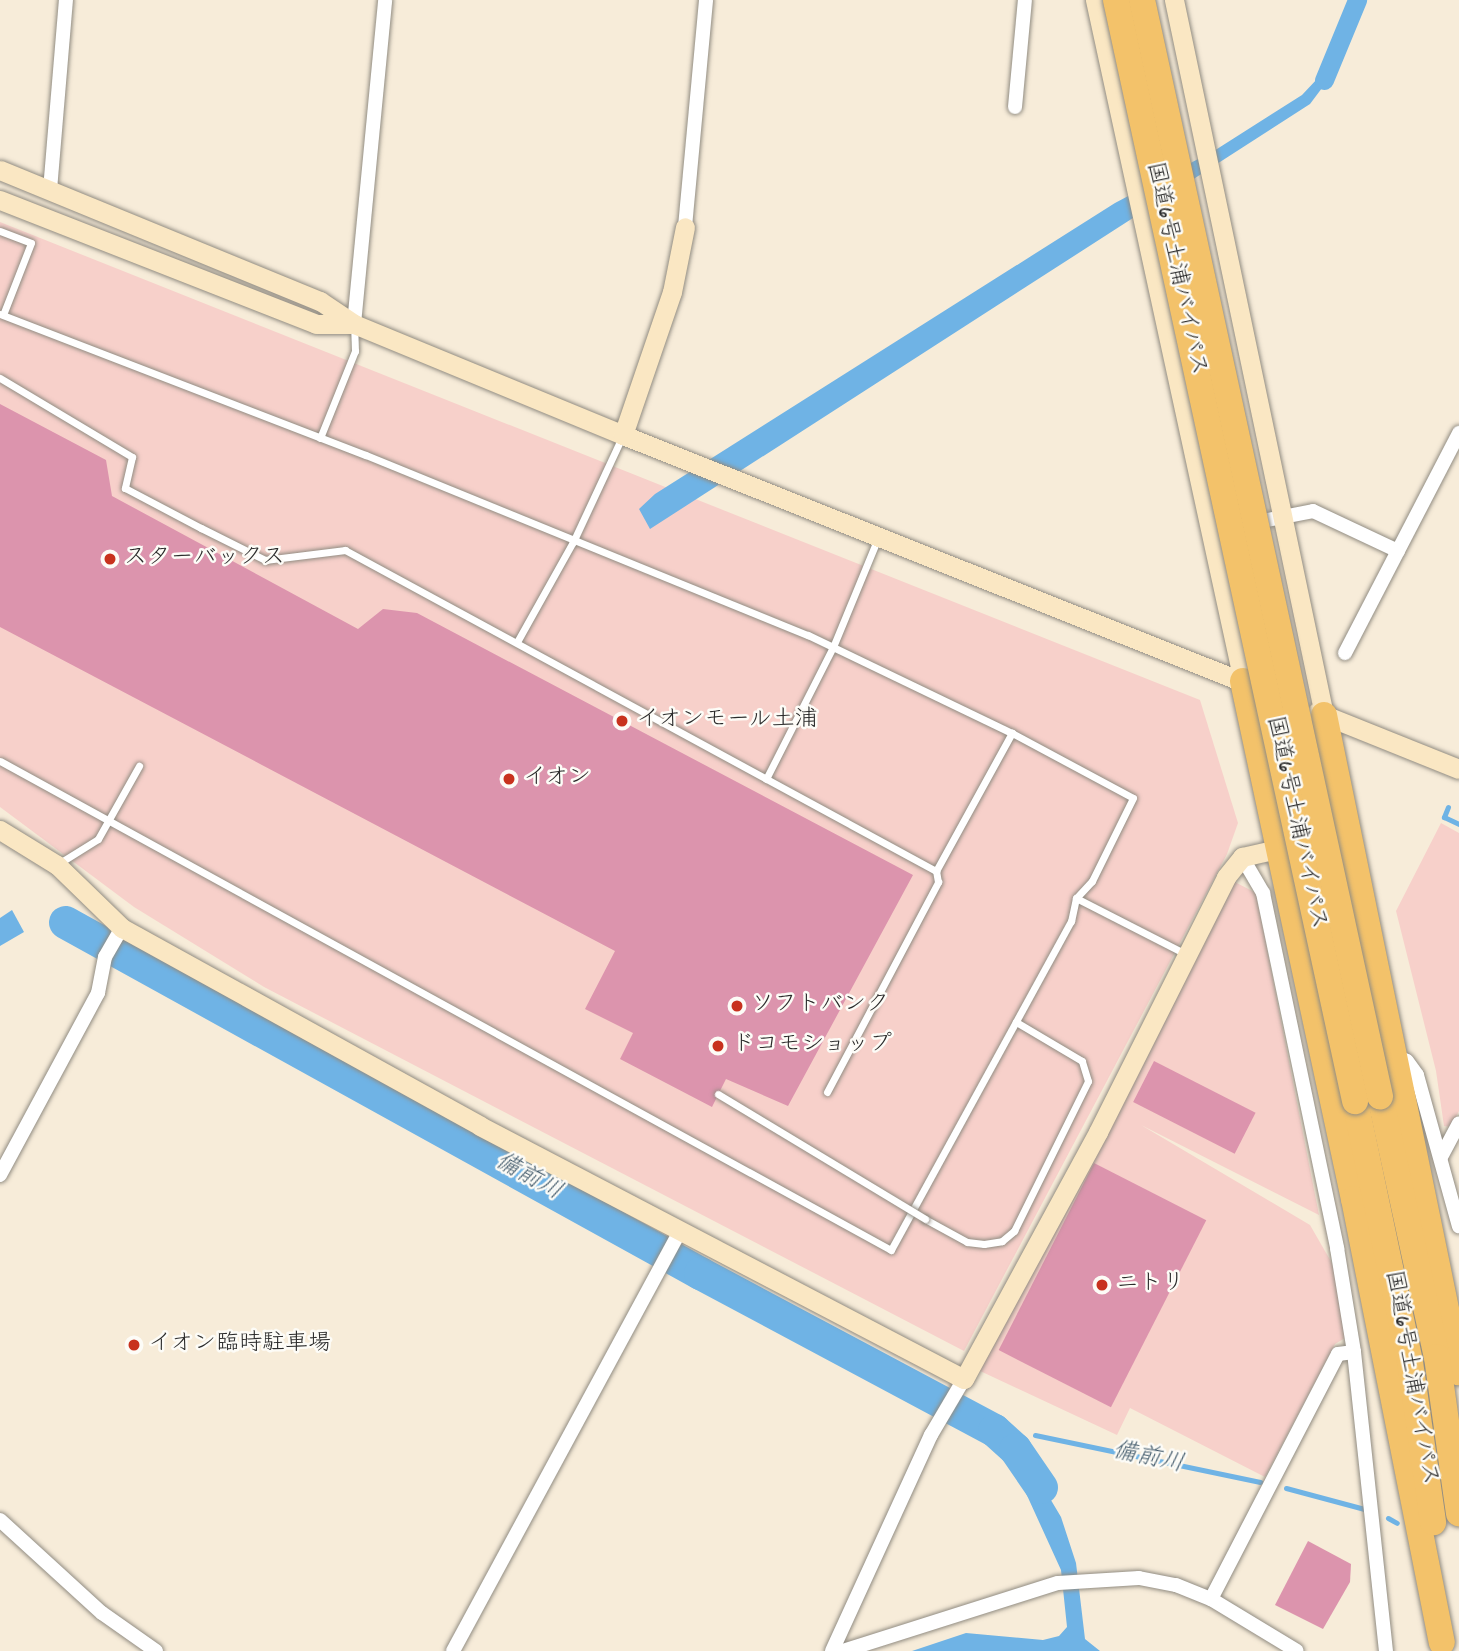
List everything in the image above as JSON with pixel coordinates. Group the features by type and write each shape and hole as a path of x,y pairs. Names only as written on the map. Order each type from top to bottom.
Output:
{"highway":[{"name":"国道6号土浦バイパス","path":"1116,0 1368,1098 1437,1357 1459,1513"},
{"name":"国道6号土浦バイパス","path":"1142,0 1368,1098 1429,1475 1443,1646"},
{"path":"1243,681 1354,1199 1443,1646"},
{"path":"1324,715 1342,815 1459,1372"}],"street":[{"path":"50,190 66,0"},
{"path":"355,324 385,0"},
{"path":"623,435 673,292 685,227 706,0"},
{"path":"1015,107 1025,0"},
{"path":"1095,0 1243,681"},
{"path":"1174,0 1324,715"},
{"path":"0,170 320,301 355,324 623,435 1459,769"},
{"path":"0,200 316,324 355,324"},
{"path":"1345,653 1459,433"},
{"path":"1210,532 1282,517 1321,513 1398,551"},
{"path":"832,1651 931,1435 961,1387 1098,1132 1184,953 1226,877 1242,857 1312,842 1332,831 1342,815"},
{"path":"0,830 57,865 118,934 480,1126 676,1238 961,1387"},
{"path":"1242,857 1262,893 1338,1248 1354,1352 1386,1651"},
{"path":"0,1175 98,993 105,957 118,934"},
{"path":"1394,1054 1407,1061 1417,1075 1459,1226"},
{"path":"1441,1157 1459,1123"},
{"path":"453,1651 659,1265 676,1238"},
{"path":"1211,1599 1338,1354 1354,1352"},
{"path":"0,1520 102,1613 156,1651"},
{"path":"843,1651 1058,1583 1139,1578 1211,1599 1297,1651"}],"lane":[{"path":"0,231 31,243 1,314 320,438 833,647 1012,733 1133,798 1092,881 1076,898 1071,921 891,1250 0,761"},
{"path":"320,438 355,351 355,324"},
{"path":"0,378 132,457 125,473 125,488 265,560 345,550 936,871"},
{"path":"517,642 573,542 623,435"},
{"path":"766,779 833,647 878,537"},
{"path":"827,1092 934,890 936,871 1012,733"},
{"path":"57,865 98,839 110,823 139,766"},
{"path":"1076,898 1184,953"},
{"path":"718,1094 967,1242 984,1244 1002,1241 1014,1231 1088,1081 1082,1060 1016,1022"}],"shaded area":[{"name":"イオンモール土浦","path":"0,222 1200,700 1238,823 1227,854 964,1351 264,987 134,907 0,807"},
{"path":"1441,823 1459,833 1459,1111 1451,1127 1444,1126 1436,1071 1396,911"},
{"path":"1231,880 1256,893 1319,1215 1141,1125 1310,1225 1333,1265 1345,1338 1335,1344 1265,1477 1130,1408 1117,1435 978,1370"}],"water":[{"path":"1331,54 1343,60 1310,104 650,529 639,509 655,494 1115,203 1217,149 1302,95 1318,78"},
{"path":"12,910 24,932 0,946 0,918"},
{"path":"1020,1448 1061,1517 1076,1563 1085,1639 1100,1651 912,1651 966,1633 1043,1640 1059,1636 1067,1627 1061,1570 1009,1456"}],"building":[{"name":"イオン","path":"0,404 106,460 112,496 358,629 383,609 417,613 913,875 788,1106 726,1079 712,1107 620,1059 633,1033 585,1009 615,951 0,627"},
{"path":"1154,1061 1256,1113 1235,1154 1133,1102"},
{"name":"ニトリ","path":"1094,1163 1206,1220 1111,1407 999,1350"},
{"path":"1308,1541 1351,1564 1350,1582 1323,1629 1275,1605"}],"waterway":[{"path":"1324,80 1357,0"},
{"path":"1448,807 1444,817 1459,824"},
{"name":"備前川","path":"65,922 700,1273 994,1430 1015,1449 1041,1487"},
{"name":"備前川","path":"1035,1435 1260,1482"},
{"name":"備前川","path":"1286,1488 1368,1510"},
{"name":"備前川","path":"1388,1518 1397,1523"}],"place":[{"name":"スターバックス","path":"110,559"},
{"name":"イオンモール土浦","path":"622,721"},
{"name":"イオン","path":"509,779"},
{"name":"ソフトバンク","path":"737,1006"},
{"name":"ドコモショップ","path":"718,1046"},
{"name":"ニトリ","path":"1102,1285"},
{"name":"イオン臨時駐車場","path":"134,1345"}]}
